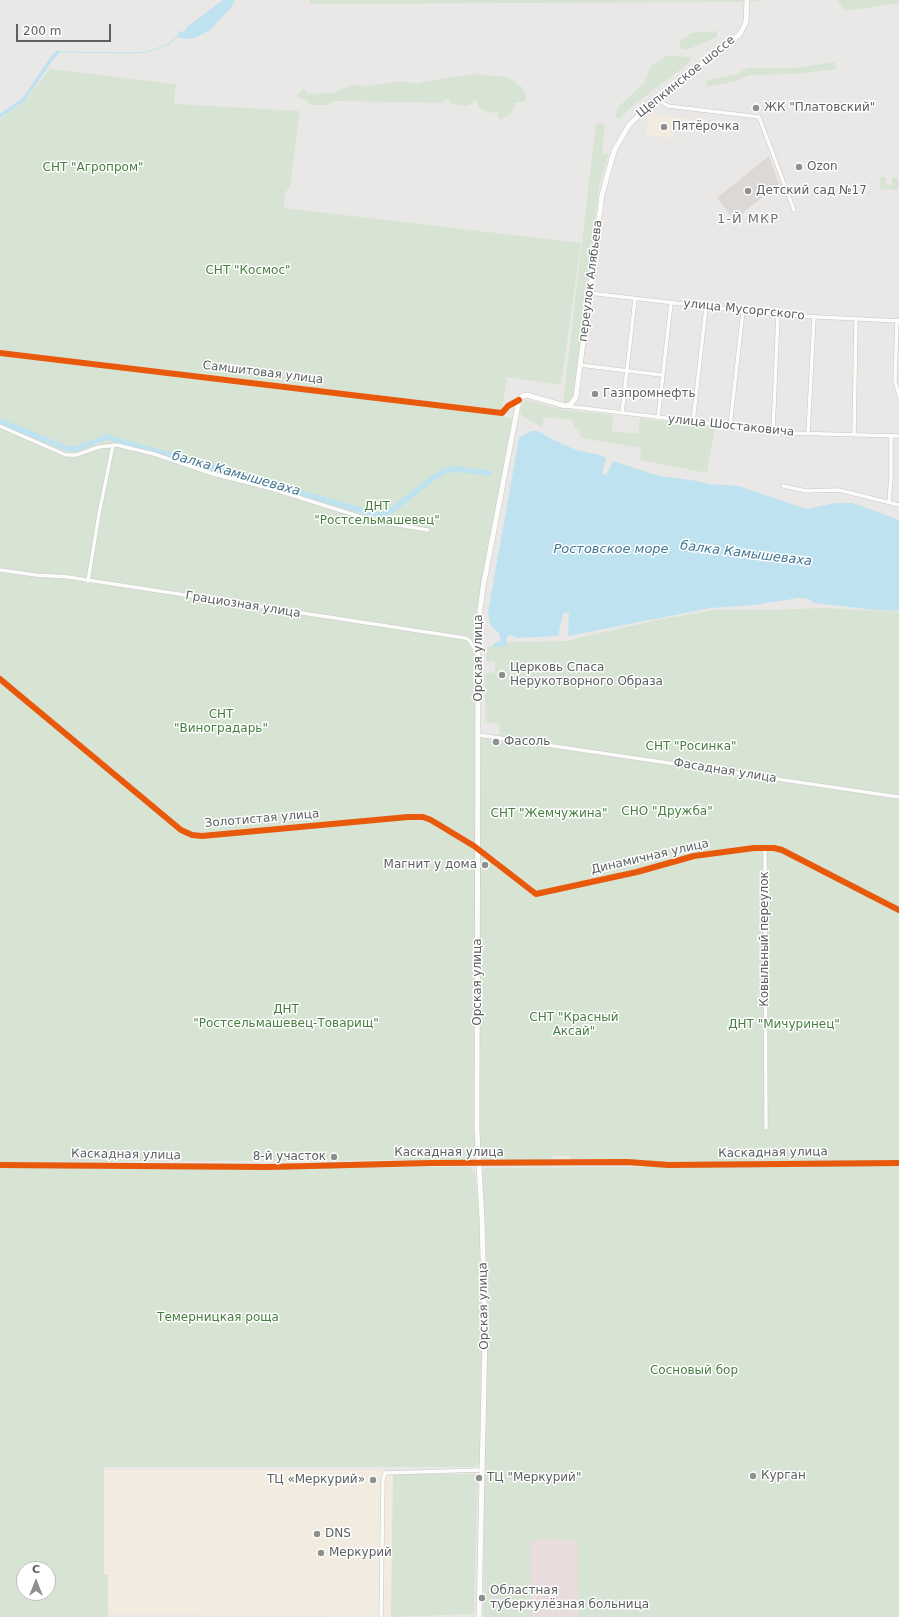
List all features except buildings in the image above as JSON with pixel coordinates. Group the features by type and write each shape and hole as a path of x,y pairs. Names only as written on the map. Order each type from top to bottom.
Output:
{"main road":[{"name":"Щепкинское шоссе","path":"614,151 632,122 656,99 740,34 746,22 747,0"},
{"name":"переулок Алябьева","path":"565,406 573,402 576,397 602,195 614,151"},
{"path":"519,400 522,396 528,395 565,406"},
{"name":"Орская улица","path":"479,1617 485,1336 482,1219 478,1164 479,610 519,400"},
{"name":"Каскадная улица","path":"0,1165 275,1166 628,1162 669,1165 899,1163"}],"street":[{"path":"656,99 668,106 759,117 794,210"},
{"name":"улица Мусоргского","path":"589,293 778,315 898,321"},
{"path":"622,413 635,299"},
{"path":"658,418 670,303"},
{"path":"693,422 706,307"},
{"path":"730,426 743,311"},
{"path":"773,431 778,315"},
{"path":"808,433 814,318"},
{"path":"854,435 856,319"},
{"path":"898,321 895,381 899,395"},
{"name":"Самшитовая улица","path":"0,353 502,413 508,406 519,400"},
{"path":"580,365 662,375"},
{"name":"улица Шостаковича","path":"565,406 773,431 899,436"},
{"path":"0,426 66,454 76,455 113,445 154,454 213,474 272,489 374,521 428,530"},
{"path":"889,502 891,477 891,436"},
{"path":"88,581 99,514 113,445"},
{"path":"784,486 806,491 839,490 899,505"},
{"name":"Грациозная улица","path":"0,570 36,575 68,577 465,638 469,640 479,655"},
{"name":"Золотистая улица","path":"0,679 181,830 192,835 202,836 416,817 431,820 478,849 536,894"},
{"name":"Фасадная улица","path":"479,735 899,797"},
{"name":"Динамичная улица","path":"536,894 637,872 694,856 765,847 782,850 899,910"},
{"name":"Ковыльный переулок","path":"765,847 766,1128"},
{"path":"381,1617 383,1480 385,1472 482,1470"}],"shaded area":[{"path":"648,114 706,121 706,125 702,128 696,129 674,127 673,138 646,135"},
{"name":"Детский сад №17","path":"769,156 779,184 734,220 717,198"},
{"path":"104,1470 393,1470 391,1617 108,1614 108,1575 104,1574"},
{"path":"531,1539 578,1540 578,1617 532,1617"}],"green space":[{"path":"310,0 770,0 739,2 309,4"},
{"path":"837,0 899,0 899,3 845,11"},
{"path":"717,31 717,37 687,50 679,48 681,40 691,33"},
{"path":"666,56 691,57 689,63 630,108 620,119 615,117 619,106 644,83 651,66"},
{"path":"835,62 836,69 795,74 749,75 736,81 708,87 706,80 734,75 748,68 795,68"},
{"path":"50,69 176,84 174,104 300,111 290,186 285,193 284,208 581,243 561,385 507,377 502,410 0,350 0,119 27,98"},
{"path":"476,74 508,77 523,88 526,97 525,102 515,103 512,112 501,120 498,118 498,112 492,113 479,108 477,99 468,106 452,104 447,99 445,99 444,103 333,101 329,105 311,105 308,103 308,100 299,98 297,95 302,90 306,90 308,94 334,93 352,85 369,86 402,81 416,84 426,81"},
{"path":"596,123 605,124 602,153 608,155 599,187 573,399 568,403 563,403"},
{"path":"880,177 886,177 886,185 892,185 892,177 898,178 898,190 880,189"},
{"path":"0,355 483,413 513,418 476,622 478,853 499,868 502,863 494,857 493,860 483,853 484,850 480,850 480,735 499,738 500,724 486,722 484,674 495,672 495,661 486,662 487,647 507,642 566,641 652,621 713,610 824,608 899,612 899,1163 570,1164 570,1156 553,1156 551,1162 483,1162 480,1157 478,920 476,1154 467,1162 433,1160 0,1162"},
{"path":"526,400 564,410 613,415 612,431 638,434 640,418 715,428 707,473 640,460 641,448 581,438 579,429 575,428 572,420 544,417 542,428 520,414 522,404"},
{"name":"Сосновый бор","path":"899,1165 899,1617 578,1617 578,1540 531,1539 532,1617 483,1617 486,1241 481,1173 484,1168"},
{"name":"Темерницкая роща","path":"470,1167 475,1173 480,1219 482,1334 481,1462 474,1467 104,1467 104,1574 108,1575 108,1617 0,1617 0,1168"},
{"path":"393,1474 478,1474 474,1614 391,1617"}],"water":[{"path":"223,0 235,0 231,8 209,31 195,38 186,39 177,37 179,31 184,32 187,27"},
{"name":"Ростовское море","path":"531,431 538,431 576,450 600,455 606,458 602,473 606,475 613,461 659,476 709,484 739,486 806,509 836,503 853,503 899,520 899,610 875,610 814,603 808,599 799,598 754,605 711,608 568,636 569,614 566,612 563,614 558,636 517,638 508,635 506,642 507,645 501,647 492,646 500,641 500,635 490,624 488,612 519,438"}],"waterway":[{"path":"58,52 147,52 169,44 177,36"},
{"path":"0,116 24,99 52,58 58,52"},
{"name":"балка Камышеваха","path":"0,421 68,449 76,449 106,437 374,514 382,515 391,511 433,478 445,471 455,469 489,473"},
{"name":"балка Камышеваха","path":"508,484 512,486"}],"cycle path":[{"path":"0,353 502,413 508,406 519,400"},
{"path":"0,679 181,830 192,835 202,836 408,817 423,817 431,820 474,846 536,894 637,872 694,856 754,848 774,848 782,850 899,910"},
{"path":"0,1165 268,1167 431,1163 627,1162 669,1165 899,1163"}],"place":[{"name":"ЖК \"Платовский\"","path":"756,108"},
{"name":"Пятёрочка","path":"664,127"},
{"name":"Ozon","path":"799,167"},
{"name":"Детский сад №17","path":"748,191"},
{"name":"Газпромнефть","path":"595,394"},
{"name":"Церковь Спаса Нерукотворного Образа","path":"502,675"},
{"name":"Фасоль","path":"496,742"},
{"name":"Магнит у дома","path":"485,865"},
{"name":"8-й участок","path":"334,1157"},
{"name":"Курган","path":"753,1476"},
{"name":"ТЦ \"Меркурий\"","path":"479,1478"},
{"name":"ТЦ «Меркурий»","path":"373,1480"},
{"name":"DNS","path":"317,1534"},
{"name":"Меркурий","path":"321,1553"},
{"name":"Областная туберкулёзная больница","path":"482,1598"}],"district":[{"name":"1-Й МКР","path":"748,220"}],"park label":[{"name":"СНТ \"Агропром\"","path":"93,168"},
{"name":"СНТ \"Космос\"","path":"248,271"},
{"name":"ДНТ \"Ростсельмашевец\"","path":"377,514"},
{"name":"СНТ \"Виноградарь\"","path":"221,722"},
{"name":"СНТ \"Росинка\"","path":"691,747"},
{"name":"СНО \"Дружба\"","path":"667,812"},
{"name":"СНТ \"Жемчужина\"","path":"549,814"},
{"name":"ДНТ \"Ростсельмашевец-Товарищ\"","path":"286,1017"},
{"name":"СНТ \"Красный Аксай\"","path":"574,1025"},
{"name":"ДНТ \"Мичуринец\"","path":"784,1025"}]}
